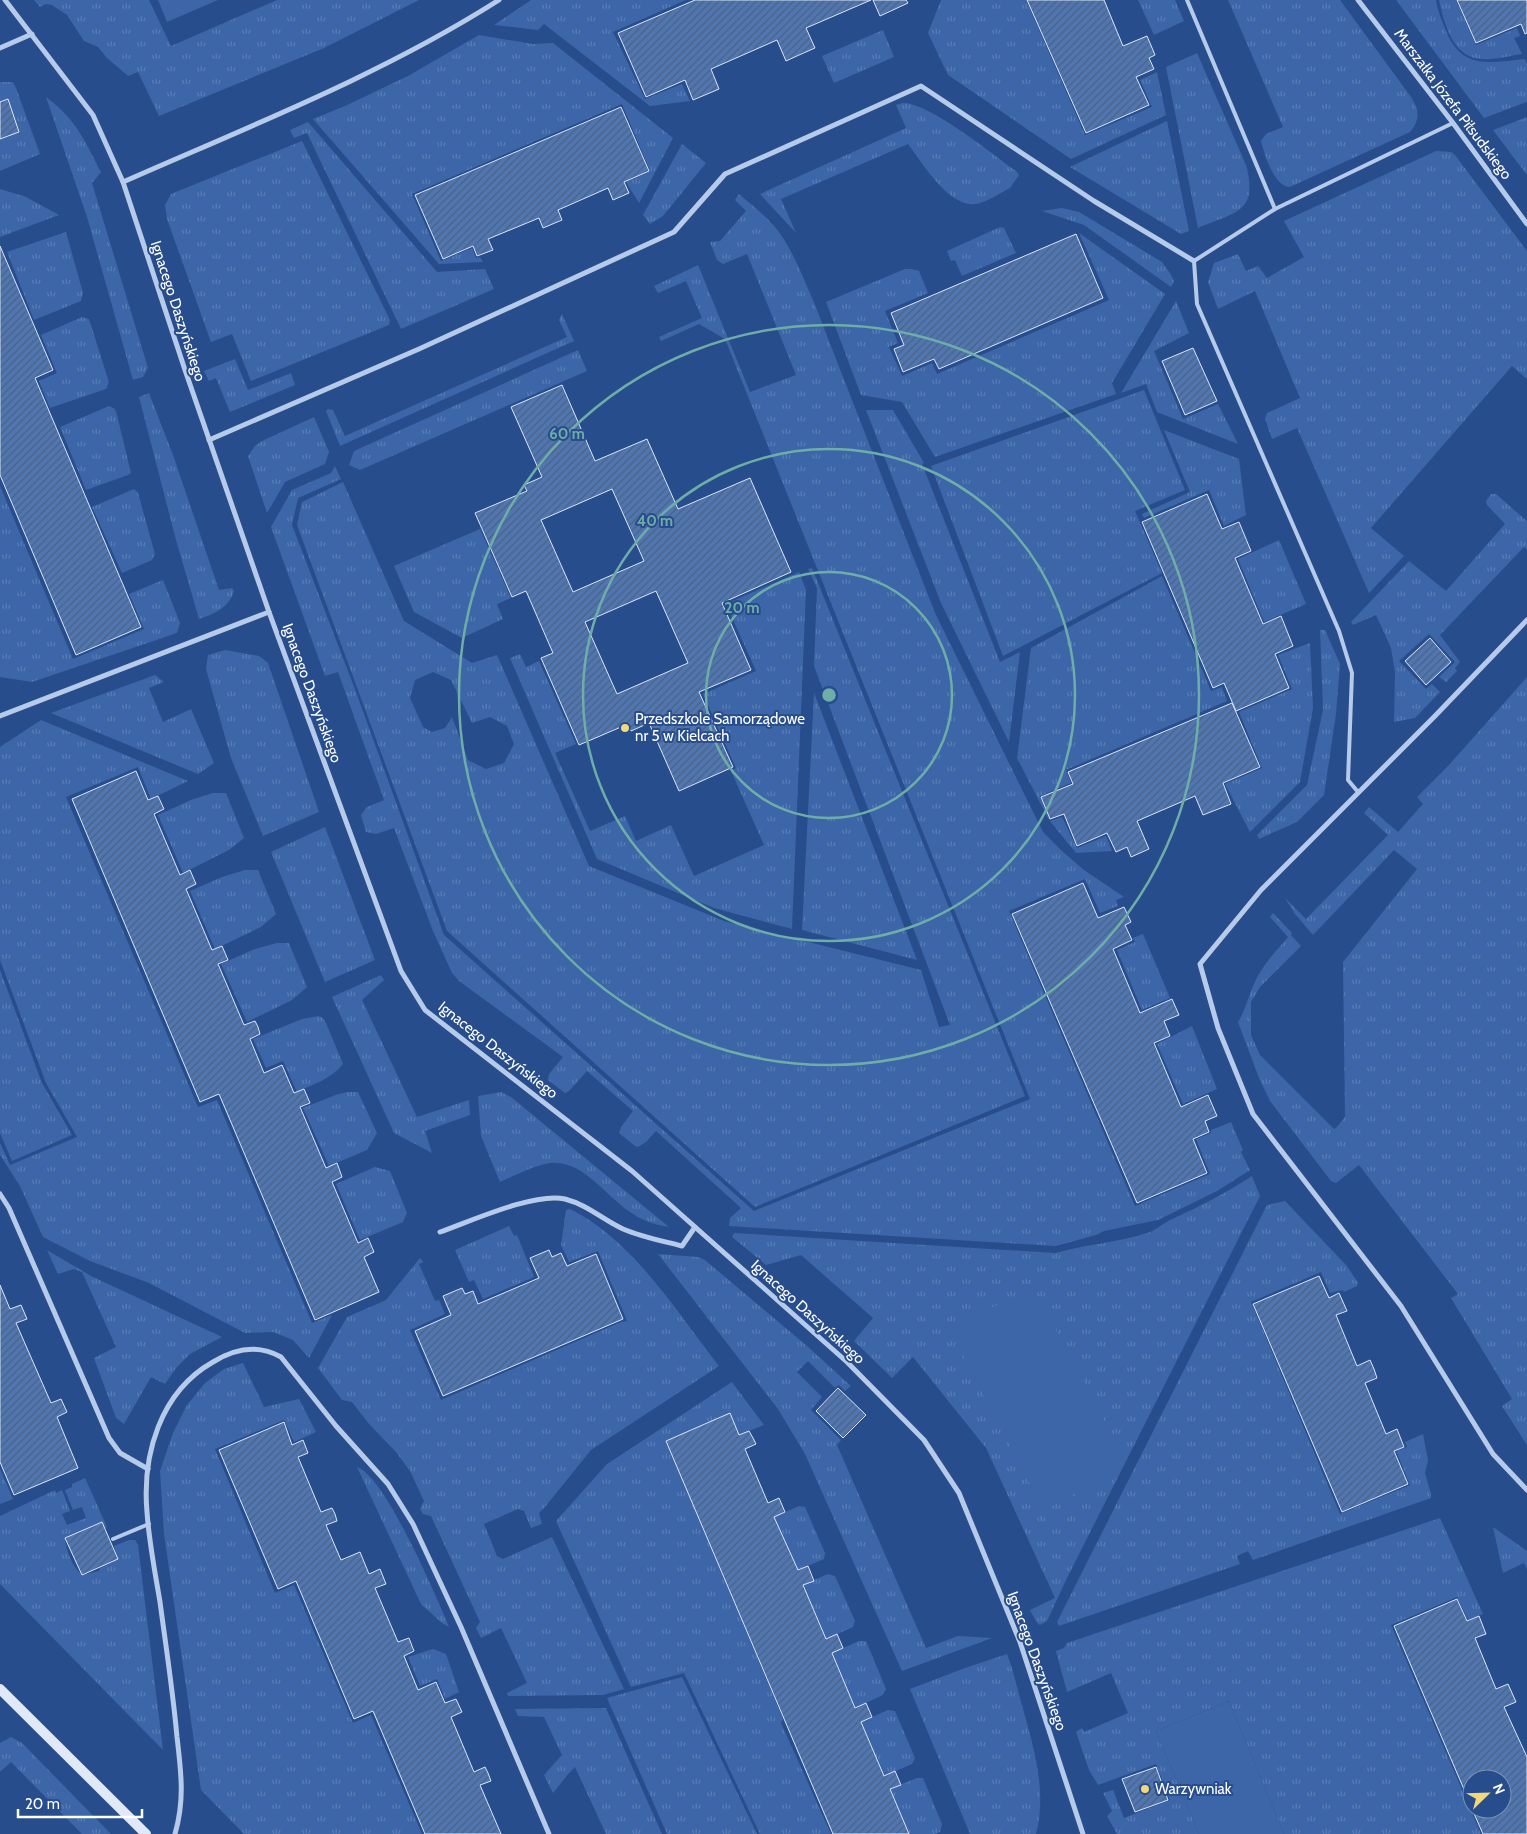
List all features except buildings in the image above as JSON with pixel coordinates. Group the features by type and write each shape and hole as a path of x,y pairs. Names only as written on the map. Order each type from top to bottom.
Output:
{"street":[{"name":"Ignacego Daszyńskiego","path":"5,0 93,115 123,182 209,440 269,612 401,971 426,1010 632,1171 847,1362 924,1440 959,1493 1020,1642 1083,1834"},
{"path":"123,182 375,70 467,20 499,0"},
{"name":"Marszałka Józefa Piłsudskiego","path":"1358,0 1453,123 1527,224"},
{"path":"0,48 32,34"},
{"path":"209,440 419,349 674,232 725,174 920,86 1094,201 1194,261"},
{"path":"0,716 269,612"},
{"path":"1527,620 1434,717 1261,890 1200,964 1218,1028 1253,1114 1401,1306 1492,1454 1527,1490"},
{"path":"0,708 6,713"},
{"path":"0,1194 9,1208 109,1438 120,1453 148,1469"},
{"path":"440,1232 506,1209 542,1199 564,1199 586,1206 623,1229 682,1246 695,1227"},
{"path":"174,1834 179,1819 182,1789 173,1693 147,1512 148,1469 158,1425 168,1404 185,1384 206,1365 222,1356 238,1350 256,1349 274,1353 280,1357 336,1426 388,1484 413,1524 461,1627 549,1834"},
{"path":"0,1689 146,1834"}],"lane":[{"path":"1187,0 1275,209"},
{"path":"1358,792 1348,780 1352,673 1339,631 1197,304 1194,261 1275,209 1453,123"},
{"path":"114,1539 149,1524"}],"green space":[{"path":"34,0 149,0 171,46 277,0 419,0 324,48 159,116 138,72 128,76 107,58 98,47 84,41 67,15 52,5 46,4 40,7"},
{"path":"158,0 218,0 167,22"},
{"path":"531,0 686,0 613,32 645,99 682,84 690,101 650,106 544,24 538,30 494,25"},
{"path":"941,0 1026,0 1085,135 1152,107 1140,80 1157,72 1166,115 1071,159 948,75 928,33"},
{"path":"1138,0 1175,0 1184,21 1154,35"},
{"path":"1228,0 1340,0 1411,97 1418,115 1414,127 1410,132 1290,187 1284,186 1275,176 1261,141 1266,134 1283,127"},
{"path":"1396,0 1436,0 1440,17 1450,40 1466,57 1486,62 1525,59 1527,64 1527,102 1484,118"},
{"path":"1439,0 1456,0 1476,45 1517,28 1520,36 1514,38 1522,54 1483,59 1464,53 1457,46 1447,29"},
{"path":"883,30 894,57 834,83 822,56"},
{"path":"479,35 533,44 553,43 673,138 639,203 626,182 650,171 622,104 412,194 441,261 472,248 476,258 480,257 483,262 439,264 313,119 408,76"},
{"path":"1197,53 1246,165 1249,181 1249,193 1246,202 1241,208 1233,214 1198,228 1166,67"},
{"path":"0,82 13,82 40,154 0,171"},
{"path":"46,97 73,122 101,172 92,183 148,368 143,377 133,380 87,217"},
{"path":"903,103 915,105 944,120 1016,171 1019,175 1010,188 993,198 975,204 955,199 928,172 908,144 781,199 796,233 760,194 906,128 896,105"},
{"path":"1527,117 1527,175 1493,130"},
{"path":"1167,121 1189,231 1181,234 1070,167"},
{"path":"308,122 437,272 485,269 494,289 401,329 307,133 294,138 290,130"},
{"path":"302,141 390,320 389,325 251,381 232,334 211,342 167,219 165,205 171,194"},
{"path":"682,144 706,163 663,216 650,224 643,215"},
{"path":"1436,151 1451,152 1455,155 1527,251 1527,379 1512,366 1371,528 1404,556 1369,593 1297,428 1272,439 1265,419 1267,413 1300,398 1255,291 1218,309 1208,282 1214,263 1238,254 1246,271 1258,266 1267,278 1304,257 1284,221"},
{"path":"0,189 26,197 59,215 0,237"},
{"path":"739,194 774,226 788,246 796,262 815,305 935,613 1043,832 1084,870 1124,897 1116,900 1118,906 1100,913 1085,879 1009,911 1135,1206 1210,1174 1196,1139 1211,1133 1211,1130 1231,1122 1243,1150 1241,1152 1250,1170 1217,1191 1158,1220 1104,1231 1056,1246 729,1226 730,1218 741,1208 656,1131 646,1142 638,1147 619,1133 621,1127 633,1111 587,1071 565,1093 548,1080 549,1074 563,1057 459,981 452,973 433,931 394,828 376,834 366,832 361,815 367,807 384,800 338,672 325,676 271,527 292,490 331,473 335,466 341,479 298,498 292,525 356,692 444,935 754,1211 1030,1099 725,339 699,324 661,341 659,337 702,318 686,281 658,293 654,286 698,265 750,392 796,375 747,254 723,264 717,260 710,242 720,241 746,211 735,200"},
{"path":"1062,208 1079,212 1162,262 1174,281 1171,287 1084,225 1042,211"},
{"path":"1000,227 1004,228 1016,253 962,276 955,260 951,261 947,251"},
{"path":"66,232 83,293 81,301 34,320 7,252"},
{"path":"1079,233 1165,294 1112,383 1116,394 935,457 902,402 861,395 826,302 905,269 919,271 928,293 885,311 898,343 889,347 902,376 932,363 937,374 1109,300"},
{"path":"1176,301 1189,333 1154,351 1183,419 1218,404 1238,444 1157,412 1146,384 1121,393"},
{"path":"562,314 574,341 340,446 326,411 328,409 333,410 345,436 567,337 559,320"},
{"path":"82,317 89,319 109,382 106,389 50,408 39,381 57,373 41,335"},
{"path":"578,350 587,371 360,470 349,465 354,451"},
{"path":"235,359 248,390 291,373 295,385 230,412 216,378 209,381 204,371"},
{"path":"1144,390 1185,490 1135,511 1162,573 1003,656 931,466"},
{"path":"149,393 173,455 219,590 232,588 234,591 225,606 199,619 176,540 139,397"},
{"path":"109,406 115,409 117,415 131,473 86,490 60,427"},
{"path":"866,410 893,410 924,463 922,464 1000,662 1020,652 1009,742 941,603"},
{"path":"314,417 329,452 325,464 285,482 267,513 248,456 255,446 262,441"},
{"path":"1164,430 1239,459 1246,515 1224,526 1209,490 1144,518 1142,514 1190,492"},
{"path":"343,482 404,621 472,663 497,655 589,866 724,921 921,970 939,1027 950,1025 814,666 817,588 808,569 812,568 1025,1096 755,1207 447,931 297,525 302,502","holes":["433,672 451,680 472,723 490,717 507,726 514,744 504,763 486,769 468,760 452,717 445,728 432,732 423,727 410,698 415,680"]},
{"path":"0,486 73,659 144,629 129,594 163,580 180,623 177,633 32,682 0,677"},
{"path":"134,489 138,493 155,554 152,560 122,573 92,507"},
{"path":"1491,494 1496,494 1527,521 1527,549 1524,547 1440,635 1460,662 1455,668 1457,671 1446,682 1439,677 1455,662 1429,634 1399,661 1426,689 1432,684 1440,692 1415,718 1394,722 1395,673 1391,648 1376,615 1353,625 1351,622 1409,561 1446,591 1505,524 1487,505 1486,501"},
{"path":"480,529 511,598 497,604 503,619 462,638 414,612 394,566"},
{"path":"1279,540 1306,604 1264,622 1238,559"},
{"path":"799,572 806,590 792,929 714,908 597,859 510,658 520,654 526,667 539,661 576,744 555,753 590,831 625,816 636,841 671,825 694,876 764,845 731,771 736,768 703,694 756,671 726,604"},
{"path":"1162,576 1211,691 1222,687 1227,701 1066,770 1071,783 1040,796 1050,821 1062,817 1077,848 1106,836 1112,851 1076,853 1049,820 1017,758 1031,648"},
{"path":"1320,630 1325,630 1340,664 1336,714 1324,795 1297,822 1259,839 1257,835 1307,785 1323,710"},
{"path":"1310,643 1313,708 1300,782 1250,832 1225,784 1262,768 1239,712 1292,689 1278,655"},
{"path":"225,650 259,656 268,663 319,812 263,836 231,758 206,669 208,655"},
{"path":"155,675 164,682 149,688 163,722 191,709 214,763 198,774 51,713"},
{"path":"1527,677 1527,1445 1502,1406 1512,1399 1451,1298 1458,1294 1359,1165 1336,1183 1331,1181 1270,1101 1259,1078 1238,1022 1257,977 1288,937 1270,917 1273,913 1292,933 1291,935 1301,946 1260,987 1251,1002 1251,1035 1260,1055 1334,1129 1336,1128 1345,1117 1343,962 1417,869 1394,850 1313,935 1295,914 1285,898 1306,919 1388,835 1364,813 1369,807 1398,832 1423,804 1417,797 1449,765"},
{"path":"814,693 917,960 802,930"},
{"path":"41,720 188,781 151,799 138,767 66,797 198,1107 217,1100 312,1323 332,1315 309,1358 293,1340 273,1332 245,1333 149,1283 90,1261 43,1237 20,1186 0,1155 0,1143 10,1165 77,1137 46,1083 0,960 0,747"},
{"path":"213,793 226,793 244,838 229,850 183,873 158,815 191,800"},
{"path":"325,827 375,960 325,982 271,852"},
{"path":"245,870 258,870 276,914 261,927 215,949 190,891 222,877"},
{"path":"1143,934 1170,998 1142,1010 1117,950 1135,942 1133,938"},
{"path":"277,943 289,943 307,987 292,1000 247,1022 221,964 255,949"},
{"path":"0,970 42,1083 72,1135 12,1161 0,1133"},
{"path":"381,975 384,980 362,1000 417,1117 469,1100 470,1115 425,1131 432,1153 394,1133 332,997"},
{"path":"318,1016 323,1018 326,1023 343,1064 328,1077 297,1092 283,1061 266,1068 253,1039 302,1019"},
{"path":"1192,1026 1217,1089 1183,1104 1157,1044"},
{"path":"348,1092 358,1092 377,1133 367,1150 329,1166 303,1108"},
{"path":"501,1092 511,1097 669,1227 648,1222 634,1215 593,1180 573,1167 562,1163 538,1166 500,1182 481,1136 478,1096"},
{"path":"375,1167 390,1171 407,1213 403,1222 360,1240 336,1184"},
{"path":"1252,1176 1260,1196 1047,1621 1040,1625 1030,1610 1055,1598 986,1448 913,1357 892,1378 854,1341 873,1318 801,1255 766,1265 732,1237 734,1233 1056,1253 1150,1232"},
{"path":"1285,1201 1347,1266 1358,1283 1357,1286 1344,1292 1343,1290 1330,1293 1321,1272 1251,1302 1340,1514 1410,1485 1396,1451 1407,1447 1405,1442 1423,1434 1428,1460 1425,1473 1431,1498 1253,1560 1248,1551 1237,1556 1240,1564 1059,1626 1057,1622 1267,1205"},
{"path":"570,1209 593,1222 614,1239 652,1278 719,1366 591,1450 539,1513 542,1524 531,1528 524,1511 518,1509 484,1524 497,1556 503,1559 552,1537 624,1689 603,1695 508,1696 507,1693 527,1683 501,1628 481,1638 476,1628 480,1622 431,1516 423,1514 420,1509 424,1501 410,1471 396,1452 369,1424 352,1402 342,1400 318,1368 347,1317 386,1300 420,1258 423,1262 419,1264 435,1301 439,1300 445,1314 410,1330 441,1400 627,1321 598,1251 569,1262 561,1245 566,1210"},
{"path":"509,1226 514,1236 517,1235 534,1277 483,1299 474,1280 469,1282 455,1250"},
{"path":"47,1250 91,1276 222,1337 190,1354 176,1368 165,1384 151,1377 124,1424 116,1418 94,1358 116,1347 82,1272 74,1269 58,1274"},
{"path":"658,1254 698,1257 705,1260 807,1346 851,1386 845,1391 839,1385 835,1388 808,1361 797,1372 822,1397 811,1410 841,1440 837,1445 926,1648 958,1636 992,1638 902,1671 805,1454 778,1409"},
{"path":"1033,1287 1121,1452 1119,1471 1044,1510 949,1329"},
{"path":"243,1363 264,1407 299,1399 316,1432 294,1442 284,1420 215,1449 275,1593 294,1585 353,1723 371,1715 422,1834 244,1834 201,1790 164,1534 160,1471 173,1433 187,1405 205,1383 224,1369"},
{"path":"732,1382 764,1425 739,1435 730,1413 666,1441 783,1719 781,1723 831,1834 760,1834 684,1673 631,1687 556,1521 607,1464"},
{"path":"357,1467 368,1475 395,1513 422,1565 449,1627 421,1604"},
{"path":"0,1469 13,1499 0,1504"},
{"path":"85,1478 107,1527 105,1528 101,1522 65,1538 67,1548 72,1563 82,1575 99,1571 100,1568 118,1559 114,1546 129,1540 135,1540 138,1545 163,1750 0,1584 0,1516 55,1490 56,1493 62,1490 70,1511 62,1514 67,1525 86,1518 82,1507 73,1510 65,1490 72,1487 72,1484"},
{"path":"799,1506 805,1507 825,1553 824,1559 798,1570 774,1517"},
{"path":"1440,1518 1483,1614 1468,1620 1457,1597 1391,1625 1462,1790 1462,1819 1475,1819 1481,1834 1284,1834 1229,1701 1156,1731 1199,1834 1117,1834 1107,1816 1112,1811 1103,1793 1113,1790 1124,1818 1170,1800 1156,1764 1098,1785 1089,1770 1076,1732 1082,1728 1084,1732 1128,1713 1111,1673 1067,1692 1056,1651 1064,1648 1067,1643"},
{"path":"1493,1527 1527,1551 1527,1569 1524,1563 1503,1573"},
{"path":"828,1574 835,1576 855,1621 853,1627 826,1639 803,1585"},
{"path":"859,1641 866,1641 886,1689 883,1695 855,1708 832,1653"},
{"path":"433,1649 446,1654 459,1692 445,1699 437,1679 420,1686 408,1657"},
{"path":"1007,1654 1034,1749 1037,1766 1040,1800 1036,1834 970,1834 910,1689"},
{"path":"682,1677 757,1834 667,1834 607,1698"},
{"path":"1229,1701 1284,1834 1199,1834 1156,1731"},
{"path":"606,1708 662,1834 606,1834 575,1767 553,1793 544,1775 562,1755 544,1717 518,1716 515,1709"},
{"path":"888,1710 895,1711 915,1758 912,1764 884,1776 861,1722"},
{"path":"11,1737 22,1743 111,1834 82,1834 11,1762 0,1772 0,1743"},
{"path":"917,1778 923,1778 942,1824 940,1832 935,1834 909,1834 890,1789"}],"place":[{"name":"Przedszkole Samorządowe nr 5 w Kielcach","path":"625,728"},
{"name":"Warzywniak","path":"1145,1789"}]}
